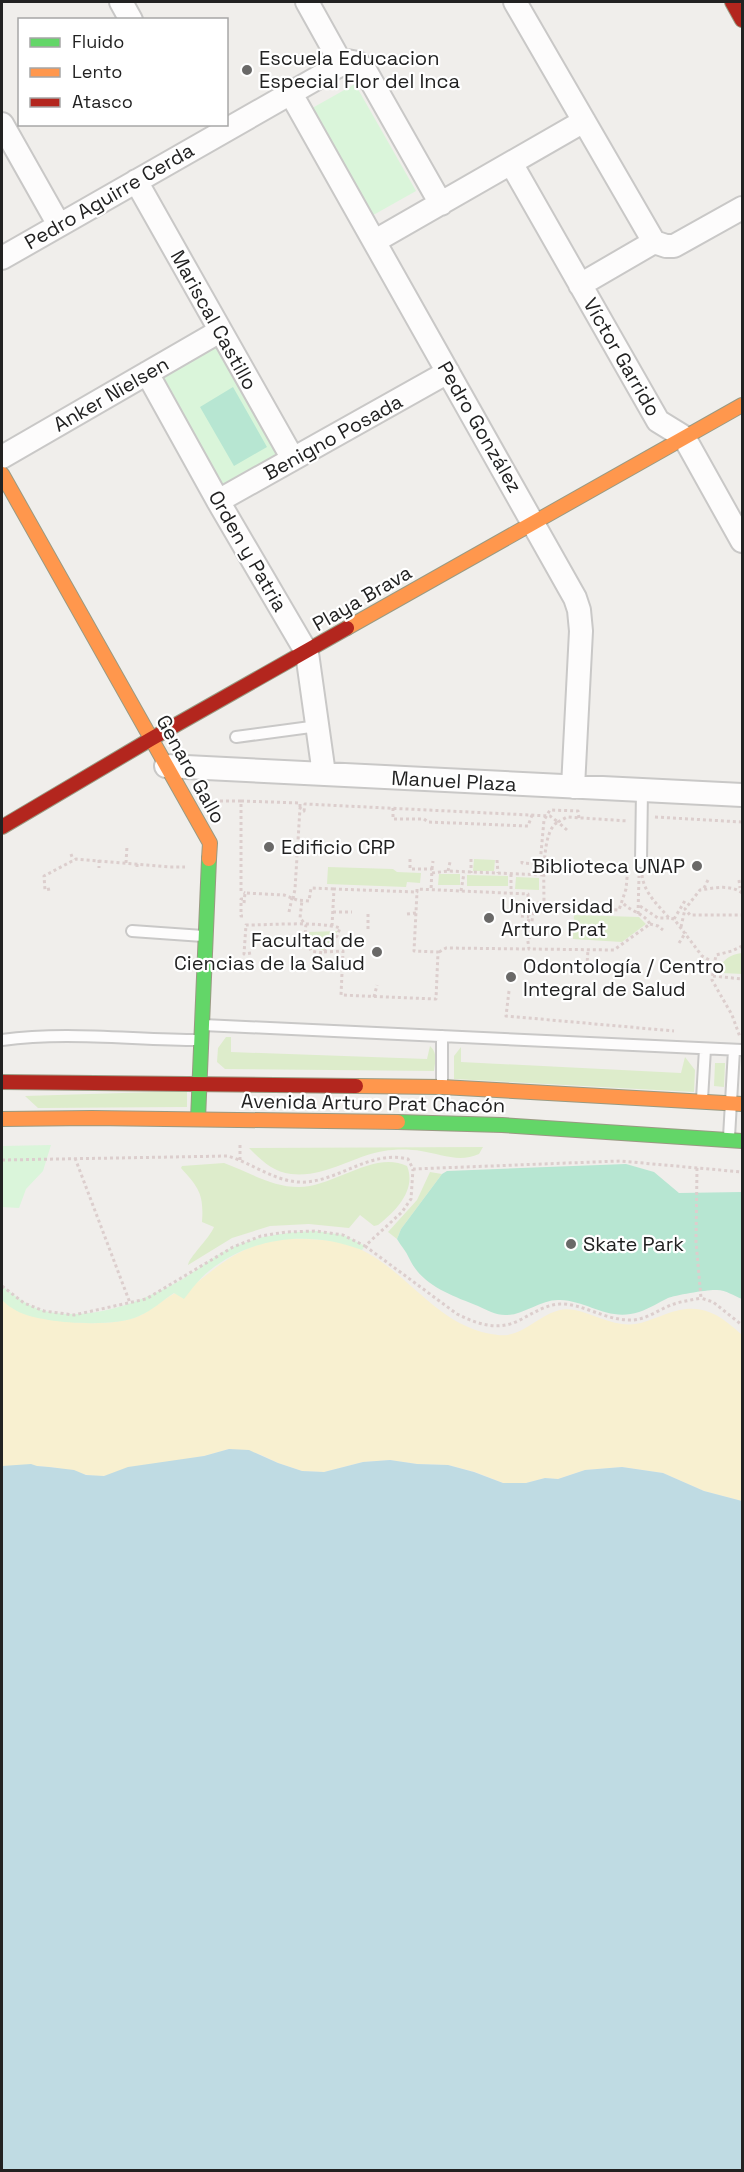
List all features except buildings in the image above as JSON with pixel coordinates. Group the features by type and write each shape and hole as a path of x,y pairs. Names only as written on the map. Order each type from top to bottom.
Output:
{"street":[{"path":"121,2 130,18"},
{"path":"307,2 341,63 353,61 365,70 441,204"},
{"path":"515,2 654,242 674,246 742,208"},
{"path":"732,2 742,20"},
{"name":"Pedro Aguirre Cerda","path":"228,120 290,92 341,63"},
{"name":"Pedro González","path":"290,92 575,598 581,620 573,787"},
{"path":"375,242 584,121"},
{"path":"2,124 59,225"},
{"name":"Pedro Aguirre Cerda","path":"2,258 136,181 196,134 214,126"},
{"name":"Víctor Garrido","path":"511,163 657,421 684,437"},
{"name":"Mariscal Castillo","path":"136,181 293,459"},
{"path":"580,285 654,242"},
{"name":"Anker Nielsen","path":"2,457 220,331"},
{"name":"Benigno Posada","path":"218,501 448,372"},
{"name":"Orden y Patria","path":"147,373 218,501 307,653 324,774"},
{"name":"Playa Brava","path":"2,827 742,405"},
{"path":"684,437 742,541"},
{"name":"Genaro Gallo","path":"2,474 210,843 198,1119"},
{"name":"Manuel Plaza","path":"166,766 573,787 641,808 742,795"},
{"name":"Avenida Arturo Prat Chacón","path":"2,1082 442,1088 737,1104"},
{"name":"Avenida Arturo Prat Chacón","path":"2,1119 352,1120 502,1125 735,1141"}],"lane":[{"path":"236,737 319,726"},
{"path":"641,808 641,862"},
{"path":"132,931 206,936"},
{"path":"202,1025 740,1049 735,1141"},
{"path":"442,1036 442,1088"},
{"path":"2,1040 25,1037 67,1037 202,1040"},
{"path":"702,1101 705,1049"},
{"path":"14,1104 27,1118"}],"path":[{"path":"213,801 300,803 295,889 289,912"},
{"path":"241,801 241,891 245,893 284,895 309,901 311,888 512,893 528,894 528,902 544,903 547,906 619,910 626,889 628,860"},
{"path":"300,808 304,811 305,804 547,815 567,830"},
{"path":"393,807 393,819 424,819 428,822 528,826 532,815"},
{"path":"641,808 650,824 650,816 742,822"},
{"path":"522,861 522,863 540,864 544,820 550,810 578,811 579,818"},
{"path":"544,903 549,830 553,824 567,817 628,820 628,830"},
{"path":"126,863 127,846"},
{"path":"71,854 73,860"},
{"path":"410,859 410,869 545,875"},
{"path":"471,859 471,873"},
{"path":"50,889 45,890 44,876 73,860 187,867"},
{"path":"99,860 99,867"},
{"path":"497,860 498,873"},
{"path":"431,890 433,861"},
{"path":"448,871 450,862"},
{"path":"641,862 643,885 686,932 702,956 714,966"},
{"path":"137,864 137,870"},
{"path":"461,891 464,873"},
{"path":"511,874 512,893"},
{"path":"706,888 708,880"},
{"path":"697,888 741,888 739,880"},
{"path":"638,914 639,882"},
{"path":"681,927 685,909 700,890 706,888"},
{"path":"735,888 742,893"},
{"path":"332,926 334,889"},
{"path":"417,892 414,951 438,952 446,948 521,951 528,949 614,950 650,924"},
{"path":"243,916 241,916 241,899 244,901 245,893"},
{"path":"671,918 686,899"},
{"path":"302,900 300,918 306,926 307,943 312,951 343,951 341,995 436,999 438,952"},
{"path":"621,901 630,910 644,916 650,924 663,930"},
{"path":"528,928 533,903"},
{"path":"528,941 532,929 533,903"},
{"path":"640,906 658,918 671,918"},
{"path":"685,909 690,915 742,915"},
{"path":"243,911 243,922 246,925 244,954 251,953"},
{"path":"333,912 352,912"},
{"path":"368,928 369,913"},
{"path":"407,914 416,913"},
{"path":"521,916 529,917"},
{"path":"246,925 340,928 337,936 324,952"},
{"path":"679,943 686,932"},
{"path":"527,935 528,949"},
{"path":"740,1049 741,1036 712,980 716,955 742,946"},
{"path":"561,949 561,954"},
{"path":"578,964 587,964 588,950"},
{"path":"318,952 321,957"},
{"path":"713,976 742,979"},
{"path":"374,998 377,985"},
{"path":"508,991 506,1016 685,1032"},
{"path":"731,1036 741,1036"},
{"path":"2,1160 228,1156 246,1162 273,1176 304,1182 338,1174 382,1157 396,1156 408,1159 413,1169 411,1199 402,1212 365,1246"},
{"path":"75,1158 130,1303"},
{"path":"413,1169 620,1161 742,1172"},
{"path":"697,1168 696,1242 701,1298"},
{"path":"2,1286 24,1303 44,1311 74,1315 146,1299 233,1247 261,1236 316,1231 343,1235 365,1246 457,1314 493,1327 517,1321 536,1310 562,1304 609,1318 635,1320 674,1304 701,1298 713,1302 742,1325"}],"green space":[{"path":"355,84 416,191 368,218 307,111"},
{"path":"216,341 280,453 219,487 155,376"},
{"path":"233,387 267,447 234,466 200,407"},
{"path":"474,859 495,860 494,871 473,871"},
{"path":"328,867 393,869 397,872 421,873 420,883 407,882 406,887 327,884"},
{"path":"439,874 460,874 460,885 438,885"},
{"path":"467,875 508,876 508,886 467,886"},
{"path":"516,877 539,878 539,890 515,889"},
{"path":"574,915 639,917 646,924 622,942 573,939"},
{"path":"338,931 324,950 313,949 309,932"},
{"path":"742,953 742,974 722,973 721,965 725,960"},
{"path":"226,1037 231,1037 231,1052 427,1059 430,1046 435,1055 434,1071 225,1069 217,1062 218,1048"},
{"path":"461,1047 461,1062 681,1073 685,1057 695,1070 694,1092 454,1079 454,1056"},
{"path":"715,1063 725,1063 724,1087 714,1086"},
{"path":"187,1091 187,1107 38,1108 25,1096"},
{"path":"51,1145 43,1171 26,1189 19,1208 2,1207 2,1146"},
{"path":"483,1147 479,1154 464,1158 412,1150 388,1150 327,1170 303,1174 279,1171 249,1148"},
{"path":"394,1162 407,1166 409,1184 403,1200 378,1225 374,1226 360,1215 349,1228 309,1224 270,1226 232,1238 188,1265 214,1227 202,1222 199,1192 181,1168 182,1166 224,1163 279,1185 299,1187 326,1181 368,1166"},
{"name":"Skate Park","path":"626,1164 654,1172 679,1193 742,1192 742,1299 724,1291 692,1292 672,1297 643,1311 628,1314 608,1313 570,1301 553,1300 514,1314 500,1315 429,1283 415,1268 397,1239 401,1229 442,1174 447,1171"},
{"path":"430,1172 442,1174 401,1229 397,1239 388,1232 417,1200"},
{"path":"316,1231 343,1235 365,1246 362,1250 323,1240 303,1239 263,1244 226,1259 209,1271 184,1299 174,1293 144,1314 128,1320 78,1323 43,1319 17,1311 2,1300 2,1286 27,1304 45,1311 62,1314 98,1312 150,1296 181,1280 229,1249 246,1242 275,1235"}],"sand":[{"path":"284,1239 332,1241 360,1249 378,1259 426,1299 459,1322 477,1331 498,1335 515,1333 544,1316 568,1309 614,1323 627,1324 642,1323 685,1309 705,1310 723,1319 742,1335 742,1501 704,1491 663,1473 622,1467 585,1470 558,1479 545,1478 526,1483 503,1483 448,1465 390,1460 363,1462 324,1472 302,1471 259,1454 229,1449 101,1476 42,1466 2,1466 2,1300 30,1315 62,1321 101,1323 131,1319 196,1283 238,1253 258,1245"}],"water":[{"path":"229,1449 249,1450 302,1471 324,1472 363,1462 390,1460 448,1465 503,1483 526,1483 545,1478 558,1479 585,1470 622,1467 663,1473 704,1491 742,1501 742,2170 2,2170 2,1466 31,1464 74,1470 86,1475 104,1476 128,1467 204,1456"}],"traffic: fast":[{"path":"198,1119 209,859"},
{"path":"398,1122 502,1125 742,1141"}],"traffic: slow":[{"path":"347,628 742,405"},
{"path":"2,474 210,843 209,859"},
{"path":"356,1086 442,1087 742,1104"},
{"path":"2,1119 398,1122"}],"traffic: jam":[{"path":"732,2 742,20"},
{"path":"2,827 347,628"},
{"path":"2,1082 356,1086"}],"place":[{"name":"Escuela Educacion Especial Flor del Inca","path":"247,70"},
{"name":"Edificio CRP","path":"269,847"},
{"name":"Biblioteca UNAP","path":"697,866"},
{"name":"Universidad Arturo Prat","path":"489,918"},
{"name":"Facultad de Ciencias de la Salud","path":"377,952"},
{"name":"Odontología / Centro Integral de Salud","path":"511,977"},
{"name":"Skate Park","path":"571,1244"}]}
